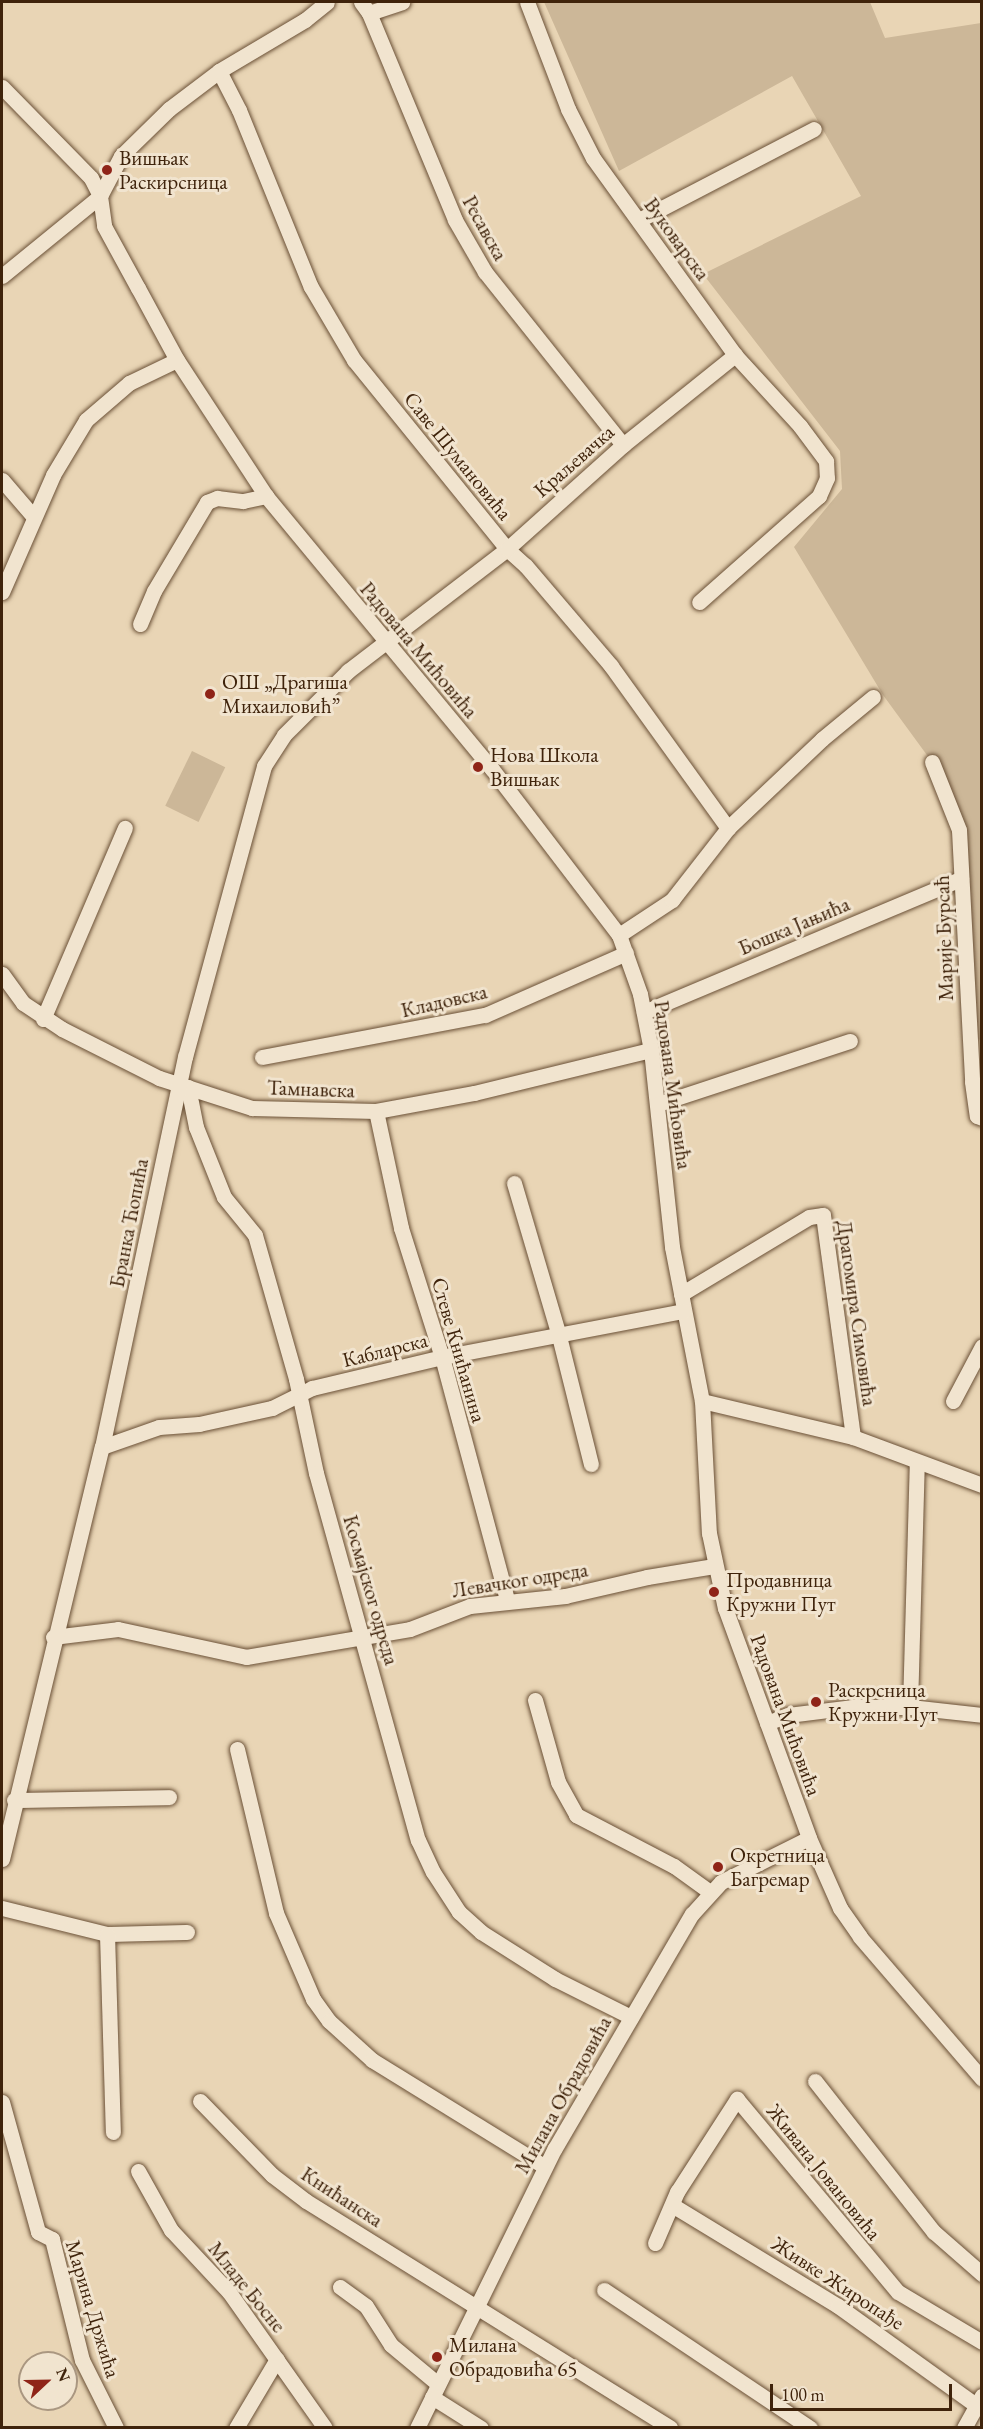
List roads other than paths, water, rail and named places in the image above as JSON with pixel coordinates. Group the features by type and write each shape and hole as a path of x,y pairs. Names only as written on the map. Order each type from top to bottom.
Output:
{"street":[{"path":"2,276 100,196 114,165 135,141 219,70 305,20 327,2"},
{"path":"365,7 402,2"},
{"name":"Вуковарска","path":"526,2 568,110 588,149 735,355 816,444 826,461 827,478 814,500 699,602"},
{"name":"Ресавска","path":"365,7 455,220 485,272 623,445"},
{"name":"Саве Шумановића","path":"219,70 239,110 312,287 354,360 507,549 611,666 728,828"},
{"name":"Радована Мићовића","path":"2,87 83,168 100,196 104,226 177,360 266,496 385,643 492,769 619,935 644,1012 651,1050 672,1247 702,1401 714,1566 809,1838 849,1923 980,2076"},
{"path":"639,220 814,129"},
{"name":"Краљевачка","path":"385,643 507,549 623,445 735,355"},
{"path":"2,592 33,516 86,420 129,383 177,360"},
{"path":"2,480 33,516"},
{"path":"140,624 154,591 207,502 217,498 243,501 266,496"},
{"name":"Бранка Ћопића","path":"2,1850 102,1447 183,1087 264,766 284,735 305,713 348,671 385,643"},
{"path":"619,935 672,900 728,828 822,739 873,697"},
{"name":"Марије Бурсаћ","path":"933,762 959,830 979,1117"},
{"path":"43,1019 125,828"},
{"name":"Бошка Јањића","path":"644,1012 961,879"},
{"name":"Кладовска","path":"262,1057 485,1015 626,953"},
{"name":"Тамнавска","path":"2,974 23,1003 43,1019 183,1087 252,1108 376,1111 474,1094 651,1050"},
{"path":"658,1104 849,1041"},
{"name":"Космајског одреда","path":"183,1087 224,1197 255,1235 299,1395 316,1473 418,1840 445,1893 481,1932 504,1950 631,2017"},
{"name":"Стеве Книћанина","path":"376,1111 401,1228 442,1357 507,1600"},
{"path":"514,1183 560,1336 591,1464"},
{"name":"Драгомира Симовића","path":"681,1294 809,1217 823,1215 853,1437"},
{"name":"Кабларска","path":"102,1447 159,1427 199,1424 272,1408 312,1388 442,1357 684,1311"},
{"path":"953,1401 981,1346"},
{"path":"702,1401 853,1437 981,1485"},
{"path":"910,1707 917,1462"},
{"name":"Левачког одреда","path":"53,1637 118,1629 246,1657 410,1629 453,1610 507,1600 565,1596 647,1576 714,1566"},
{"path":"535,1700 558,1782 576,1815 674,1866 710,1892"},
{"path":"767,1723 818,1710 910,1707 981,1715"},
{"path":"237,1749 276,1913 296,1966 318,2006 372,2060 545,2167"},
{"path":"14,1800 170,1797"},
{"name":"Милана Обрадовића","path":"417,2427 545,2167 687,1922 710,1892 747,1866 809,1838"},
{"path":"2,1908 107,1934 187,1932"},
{"path":"107,1934 113,2132"},
{"path":"815,2081 934,2232 981,2274"},
{"name":"Живана Јовановића","path":"672,2205 737,2099 898,2292 981,2342"},
{"name":"Книћанска","path":"200,2101 280,2182 476,2308 670,2427"},
{"name":"Марина Држића","path":"2,2102 38,2232 52,2239 82,2360 116,2427"},
{"name":"Младе Босне","path":"138,2171 171,2230 230,2292 325,2427"},
{"path":"655,2243 672,2205"},
{"name":"Живке Жиропађе","path":"672,2205 838,2306 979,2401"},
{"path":"340,2287 366,2306 391,2345 435,2390 481,2427"},
{"path":"604,2290 810,2427"},
{"path":"236,2427 277,2359"},
{"path":"964,2427 979,2401"}],"place":[{"name":"Вишњак Раскирсница","path":"107,170"},
{"name":"ОШ „Драгиша Михаиловић”","path":"210,694"},
{"name":"Нова Школа Вишњак","path":"478,767"},
{"name":"Продавница Кружни Пут","path":"714,1592"},
{"name":"Раскрсница Кружни Пут","path":"816,1702"},
{"name":"Окретница Багремар","path":"718,1867"},
{"name":"Милана Обрадовића 65","path":"437,2357"}]}
